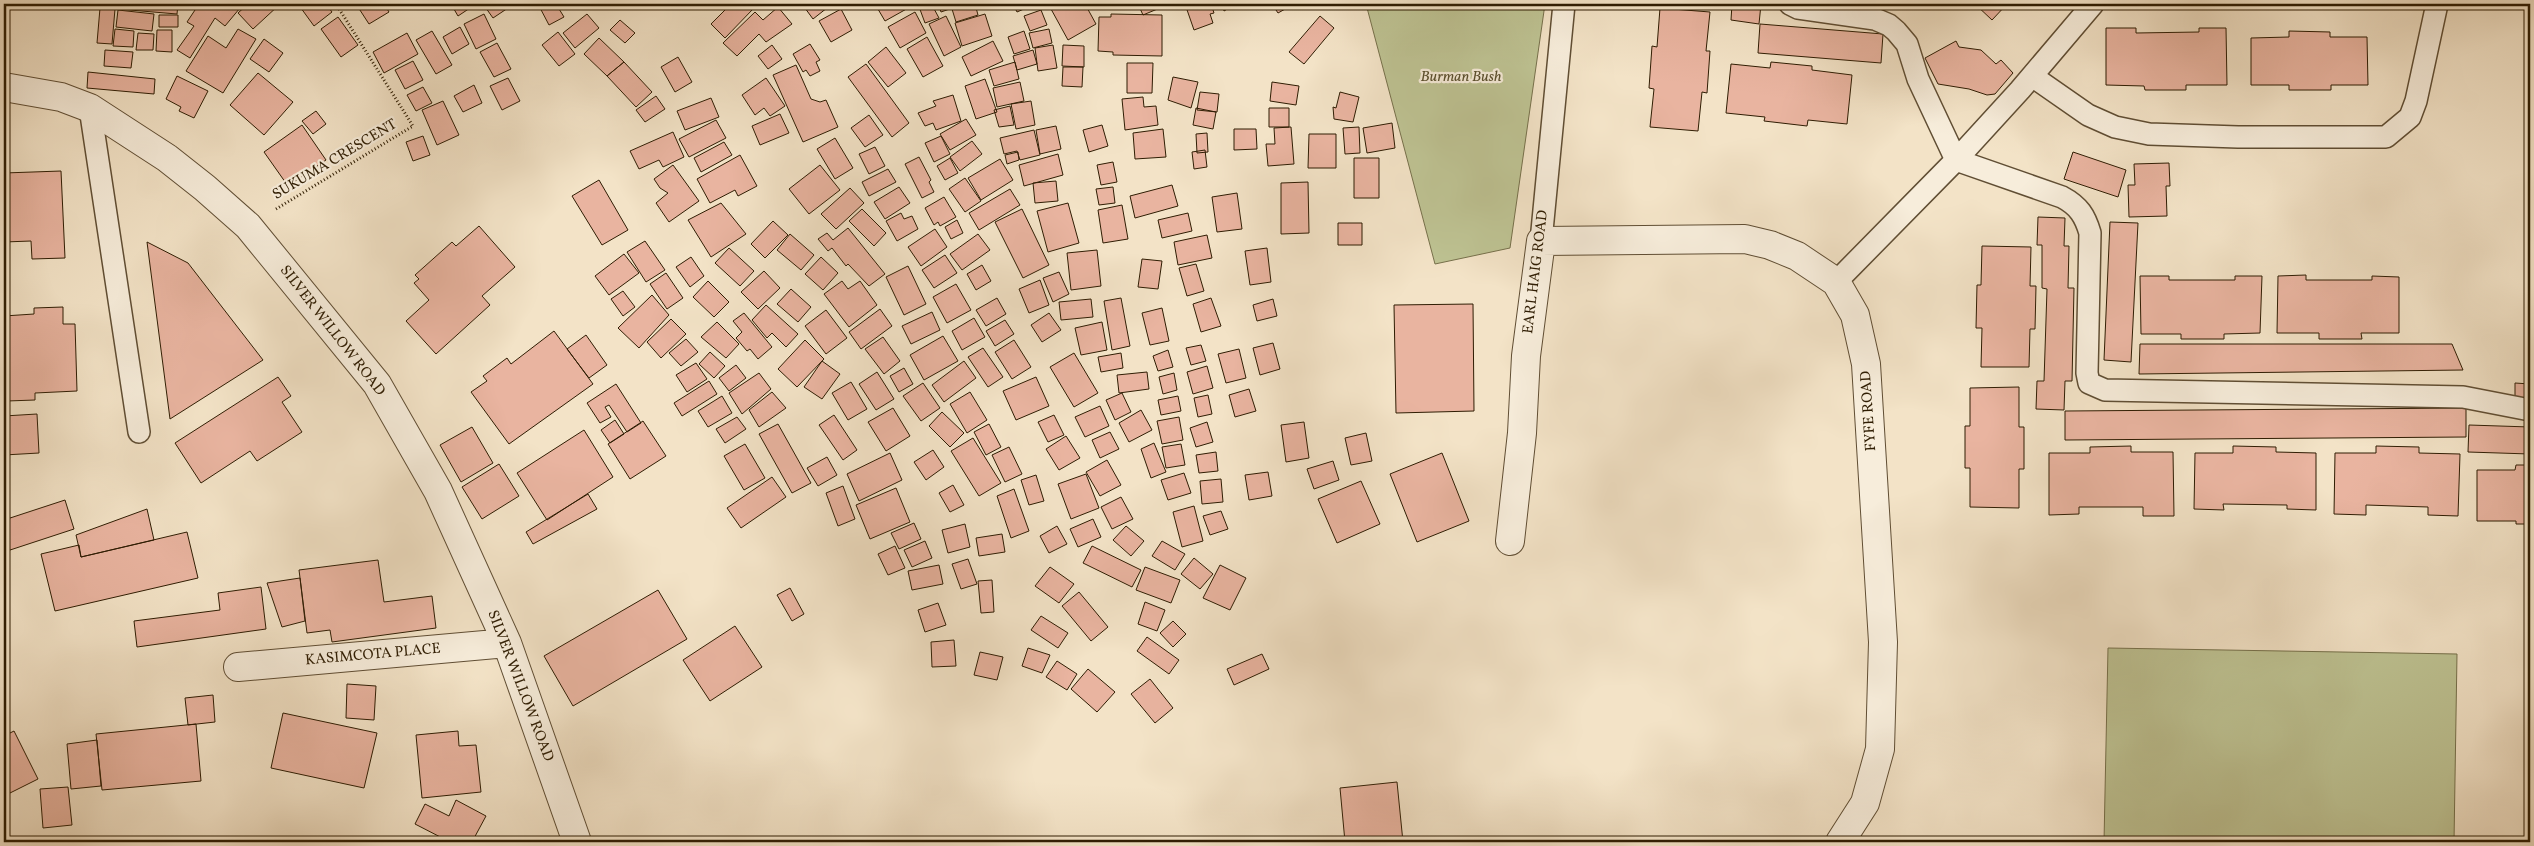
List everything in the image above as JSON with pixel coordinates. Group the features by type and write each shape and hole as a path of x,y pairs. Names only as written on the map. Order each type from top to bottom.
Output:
{"street":[{"name":"SILVER WILLOW ROAD","path":"4,87 61,97 90,108 167,158 248,226 377,384 438,491 507,643 577,842"},
{"name":"FYFE ROAD","path":"1541,241 1745,239 1770,245 1797,256 1836,282 1855,315 1866,364 1883,642 1880,749 1865,803 1840,842"},
{"name":"EARL HAIG ROAD","path":"1510,541 1522,433 1526,356 1541,241"},
{"name":"KASIMCOTA PLACE","path":"238,667 507,643"}],"lane":[{"name":"EARL HAIG ROAD","path":"1541,241 1564,4"},
{"path":"1790,4 1798,8 1875,19 1889,25 1907,44 1918,79 1956,160 2062,197 2074,203 2085,216 2090,234 2087,373 2090,383 2094,386 2105,390 2463,397 2530,410"},
{"path":"1836,282 1956,160 2032,76 2093,4"},
{"path":"2032,76 2088,115 2116,127 2149,134 2238,137 2386,137 2410,117 2416,101 2437,4"},
{"path":"90,108 139,432"}],"path":[{"name":"SUKUMA CRESCENT","path":"248,226 413,126 336,4"}],"green space":[{"name":"Burman Bush","path":"1366,4 1545,4 1510,248 1435,264"},
{"path":"2108,648 2457,654 2454,842 2104,842"}],"building":[{"path":"119,4 178,4 177,14 118,9"},
{"path":"199,4 235,4 240,8 225,26 215,18 190,58 177,50 194,26 187,22"},
{"path":"248,4 279,5 253,29 238,13"},
{"path":"298,4 326,4 332,12 314,26"},
{"path":"356,4 384,4 389,12 369,24"},
{"path":"451,4 476,4 458,16"},
{"path":"483,4 505,4 508,8 493,18"},
{"path":"538,4 556,4 564,17 549,25"},
{"path":"731,4 748,4 753,9 725,38 711,24"},
{"path":"802,4 832,4 813,19"},
{"path":"875,4 908,4 910,7 885,21"},
{"path":"918,4 938,4 932,5 939,18 925,23"},
{"path":"938,4 960,4 961,5 941,12"},
{"path":"967,4 975,4 978,15 956,22 952,9"},
{"path":"1013,4 1032,4 1033,5 1017,12"},
{"path":"1061,4 1085,4 1096,24 1068,40 1051,9"},
{"path":"1138,4 1166,4 1167,5 1143,15"},
{"path":"1185,4 1211,4 1214,13 1210,14 1213,23 1194,30"},
{"path":"1222,4 1236,4 1224,11"},
{"path":"1272,4 1294,4 1278,13"},
{"path":"1732,4 1761,4 1759,24 1731,20"},
{"path":"1827,4 1923,4 1923,8"},
{"path":"1975,4 2007,4 1992,20"},
{"path":"778,7 792,24 766,42 759,34 737,56 723,43 755,12 763,20"},
{"path":"100,8 115,9 112,44 97,43"},
{"path":"1660,8 1710,12 1706,51 1710,51 1707,93 1702,92 1698,131 1650,127 1654,89 1649,88 1652,46 1657,47"},
{"path":"841,9 852,30 831,42 819,21"},
{"path":"118,10 154,14 152,31 116,27"},
{"path":"1041,10 1047,25 1030,31 1024,16"},
{"path":"915,12 926,33 900,48 888,27"},
{"path":"484,14 496,39 476,49 464,24"},
{"path":"587,14 599,28 575,48 563,33"},
{"path":"985,14 992,36 962,46 955,23"},
{"path":"1111,14 1162,15 1162,56 1113,55 1113,52 1098,51 1099,17 1111,17"},
{"path":"159,15 178,15 178,27 159,27"},
{"path":"946,16 961,47 944,56 929,24"},
{"path":"1320,16 1334,28 1304,64 1289,52"},
{"path":"338,17 358,45 341,57 321,29"},
{"path":"620,20 635,33 625,43 610,30"},
{"path":"1760,24 1883,34 1881,63 1758,53"},
{"path":"460,27 469,44 452,54 443,37"},
{"path":"2106,28 2136,28 2136,33 2199,32 2199,28 2226,28 2227,85 2186,85 2186,90 2145,90 2144,86 2106,85"},
{"path":"115,29 134,31 133,47 113,46"},
{"path":"238,29 256,39 223,93 186,71 208,36 226,48"},
{"path":"1049,29 1052,43 1033,48 1029,33"},
{"path":"157,30 172,30 172,52 156,51"},
{"path":"432,31 452,65 436,74 416,40"},
{"path":"1024,31 1030,49 1014,54 1008,37"},
{"path":"2289,31 2330,32 2330,37 2367,37 2368,85 2331,85 2331,90 2289,90 2289,85 2251,85 2251,38 2289,37"},
{"path":"558,32 575,54 559,66 542,45"},
{"path":"138,33 154,34 153,50 136,50"},
{"path":"407,33 418,54 384,73 373,52"},
{"path":"927,37 943,66 923,77 907,49"},
{"path":"599,38 624,62 607,76 584,54"},
{"path":"264,39 283,53 269,72 250,59"},
{"path":"993,41 1003,61 971,76 962,57"},
{"path":"1956,41 1959,47 1981,50 1996,64 2001,60 2013,73 1995,94 1987,95 1969,89 1938,84 1925,58"},
{"path":"497,43 511,69 494,77 480,52"},
{"path":"810,44 820,60 816,62 820,71 810,76 806,70 803,72 793,54"},
{"path":"772,45 782,59 768,69 758,56"},
{"path":"1053,45 1057,68 1038,71 1035,48"},
{"path":"1063,45 1084,46 1084,67 1062,66"},
{"path":"886,47 906,73 888,87 868,62"},
{"path":"105,50 133,52 131,68 104,66"},
{"path":"1033,50 1037,64 1017,70 1013,56"},
{"path":"678,57 692,82 675,92 661,67"},
{"path":"413,61 423,80 405,89 395,70"},
{"path":"624,62 652,92 636,107 607,76"},
{"path":"1015,62 1019,79 994,86 989,70"},
{"path":"1771,62 1812,66 1812,70 1852,75 1847,124 1808,120 1807,126 1764,121 1765,117 1726,113 1731,64 1770,68"},
{"path":"1127,63 1153,63 1152,93 1127,93"},
{"path":"866,64 909,123 892,137 848,77"},
{"path":"796,65 811,99 820,102 826,100 838,127 803,142 773,75"},
{"path":"1063,67 1083,67 1082,87 1062,86"},
{"path":"88,72 155,79 154,94 87,88"},
{"path":"258,73 293,102 264,135 230,105"},
{"path":"177,76 208,91 194,118 179,111 181,107 166,99"},
{"path":"1173,77 1198,82 1191,108 1168,100"},
{"path":"508,78 520,101 502,110 490,86"},
{"path":"766,78 785,106 770,116 764,108 755,115 742,95"},
{"path":"985,79 997,112 976,119 965,86"},
{"path":"1020,82 1024,101 997,107 993,88"},
{"path":"1272,82 1299,86 1296,105 1270,101"},
{"path":"474,85 482,103 463,112 454,96"},
{"path":"423,87 432,103 416,111 407,95"},
{"path":"1200,92 1219,94 1217,112 1197,110"},
{"path":"1340,92 1359,97 1353,122 1334,119 1333,107 1336,108"},
{"path":"953,95 961,121 936,130 933,123 925,126 918,113 936,106 933,101"},
{"path":"656,96 665,109 645,122 636,110"},
{"path":"1143,97 1144,107 1156,106 1158,125 1125,130 1122,99"},
{"path":"711,98 719,117 685,130 677,111"},
{"path":"443,101 459,135 437,145 422,110"},
{"path":"1031,101 1035,125 1016,129 1011,104"},
{"path":"1010,106 1014,125 999,127 994,110"},
{"path":"1196,108 1216,112 1213,129 1193,125"},
{"path":"1269,108 1289,108 1289,127 1269,127"},
{"path":"316,111 326,124 313,134 302,121"},
{"path":"780,114 789,133 760,145 752,126"},
{"path":"869,115 883,135 865,147 851,128"},
{"path":"966,119 976,135 950,150 940,134"},
{"path":"716,120 726,138 689,157 679,139"},
{"path":"1392,123 1395,148 1367,153 1363,128"},
{"path":"302,125 326,160 288,186 264,152"},
{"path":"1102,125 1108,146 1089,152 1083,130"},
{"path":"1056,126 1061,149 1040,154 1036,130"},
{"path":"1291,127 1294,164 1268,166 1266,144 1275,144 1274,128"},
{"path":"1359,127 1360,153 1345,154 1343,128"},
{"path":"1163,129 1166,157 1135,159 1133,133"},
{"path":"1234,129 1256,129 1257,149 1234,150"},
{"path":"1034,130 1040,155 1020,160 1017,151 1004,154 1000,138"},
{"path":"673,132 684,157 663,167 659,160 639,169 630,151"},
{"path":"1207,133 1208,152 1197,153 1196,134"},
{"path":"1309,134 1336,134 1336,168 1308,168"},
{"path":"423,136 430,155 413,161 406,142"},
{"path":"941,136 950,154 934,162 925,143"},
{"path":"835,138 853,168 835,179 817,149"},
{"path":"972,141 982,154 960,171 950,157"},
{"path":"724,142 732,155 701,172 694,158"},
{"path":"875,147 885,166 869,174 859,154"},
{"path":"1205,150 1207,167 1194,169 1192,152"},
{"path":"1018,152 1019,160 1007,164 1005,155"},
{"path":"2073,152 2126,170 2118,197 2064,179"},
{"path":"1058,154 1063,175 1024,186 1019,165"},
{"path":"740,155 757,186 738,196 735,190 710,203 697,179"},
{"path":"919,157 931,180 929,182 934,192 922,198 905,164"},
{"path":"950,158 958,173 945,180 937,166"},
{"path":"1354,158 1379,158 1379,198 1354,198"},
{"path":"1000,159 1013,180 981,200 968,178"},
{"path":"1113,162 1117,182 1101,185 1097,165"},
{"path":"2169,163 2170,186 2166,186 2167,216 2129,217 2128,185 2135,185 2134,164"},
{"path":"673,165 699,201 669,222 656,203 668,193 660,188 654,179"},
{"path":"820,165 840,190 809,214 789,189"},
{"path":"888,169 896,182 869,196 862,182"},
{"path":"61,171 65,258 32,259 31,241 4,242 4,173"},
{"path":"965,178 981,201 965,212 949,189"},
{"path":"599,180 628,230 602,245 572,196"},
{"path":"1056,181 1058,201 1035,203 1033,183"},
{"path":"1308,182 1309,233 1281,234 1281,183"},
{"path":"1172,185 1178,206 1135,218 1130,196"},
{"path":"899,187 910,203 885,219 874,202"},
{"path":"1113,187 1115,203 1099,205 1096,189"},
{"path":"850,188 864,203 836,229 821,214"},
{"path":"1010,189 1020,205 979,230 969,213"},
{"path":"1237,193 1242,229 1217,232 1212,197"},
{"path":"944,197 956,217 940,226 938,222 934,225 925,208"},
{"path":"721,203 746,234 711,257 688,220"},
{"path":"1068,203 1079,243 1048,252 1037,211"},
{"path":"1122,205 1128,239 1103,243 1098,210"},
{"path":"862,209 886,233 874,246 849,221"},
{"path":"1022,209 1049,265 1023,278 995,222"},
{"path":"901,213 904,219 912,216 918,229 897,241 886,221"},
{"path":"1188,213 1192,231 1162,238 1158,220"},
{"path":"2038,217 2065,218 2064,246 2069,246 2068,288 2074,288 2072,381 2065,381 2064,410 2036,409 2037,381 2044,381 2047,289 2042,288 2042,245 2037,245"},
{"path":"957,220 963,233 951,239 945,227"},
{"path":"773,221 788,235 765,258 751,244"},
{"path":"2110,222 2138,223 2131,362 2104,360"},
{"path":"1338,223 1362,223 1362,245 1338,245"},
{"path":"479,226 515,267 482,296 490,305 436,354 406,321 429,300 414,283 419,279 415,275 452,242 456,246"},
{"path":"848,228 885,274 869,286 848,264 846,266 832,248 828,251 818,239 827,233 833,240"},
{"path":"935,229 947,247 921,266 908,247"},
{"path":"790,234 814,255 801,270 777,250"},
{"path":"978,234 990,250 962,270 950,254"},
{"path":"1207,235 1212,258 1178,265 1174,242"},
{"path":"645,241 665,270 646,282 627,252"},
{"path":"147,242 188,263 263,360 170,419"},
{"path":"1982,246 2031,247 2030,286 2036,286 2035,329 2030,329 2029,367 1981,367 1982,328 1976,328 1977,285 1981,285"},
{"path":"729,248 754,271 740,286 715,263"},
{"path":"1267,248 1271,282 1250,285 1245,251"},
{"path":"1097,250 1101,286 1071,290 1067,253"},
{"path":"624,254 639,273 609,295 595,276"},
{"path":"945,255 957,273 934,288 922,270"},
{"path":"691,257 704,276 690,287 676,267"},
{"path":"821,257 838,273 823,290 805,274"},
{"path":"1142,259 1162,261 1158,289 1138,287"},
{"path":"1196,264 1204,291 1187,296 1179,268"},
{"path":"982,265 991,281 976,290 967,274"},
{"path":"908,266 926,304 904,315 886,277"},
{"path":"764,271 780,288 758,309 741,292"},
{"path":"1059,272 1069,294 1053,302 1043,278"},
{"path":"666,273 683,298 667,309 650,284"},
{"path":"2306,275 2306,280 2372,280 2372,276 2399,277 2399,333 2361,333 2362,339 2319,339 2319,333 2277,333 2278,276"},
{"path":"2140,276 2169,276 2169,280 2235,280 2235,276 2262,276 2260,333 2224,334 2224,339 2181,339 2181,334 2141,334"},
{"path":"1040,280 1049,305 1029,313 1019,289"},
{"path":"708,281 729,302 714,317 693,297"},
{"path":"842,281 848,289 860,281 877,305 849,327 824,294"},
{"path":"956,284 971,310 947,323 933,297"},
{"path":"791,289 811,307 798,322 777,304"},
{"path":"623,291 635,307 623,316 611,299"},
{"path":"652,295 669,315 639,348 618,328"},
{"path":"997,298 1006,314 986,326 976,310"},
{"path":"1121,298 1130,346 1112,350 1104,301"},
{"path":"1211,298 1221,326 1201,332 1193,304"},
{"path":"1091,299 1093,317 1061,320 1059,302"},
{"path":"1273,299 1277,316 1257,321 1253,305"},
{"path":"1473,304 1474,411 1396,413 1394,305"},
{"path":"766,305 798,334 786,347 772,333 767,338 752,320"},
{"path":"63,307 63,324 75,324 77,391 35,393 35,400 7,401 4,316 34,314 34,308"},
{"path":"1162,308 1169,341 1150,345 1142,313"},
{"path":"880,309 892,326 861,349 849,332"},
{"path":"826,310 847,338 826,354 805,326"},
{"path":"932,312 940,330 911,344 902,326"},
{"path":"744,313 772,347 758,359 750,349 747,351 736,338 742,332 733,321"},
{"path":"1049,313 1061,330 1042,342 1031,325"},
{"path":"974,318 985,337 962,350 952,331"},
{"path":"671,319 686,334 661,358 647,342"},
{"path":"1005,320 1014,334 995,346 986,331"},
{"path":"717,322 739,344 726,358 701,337"},
{"path":"1102,322 1107,350 1081,355 1075,328"},
{"path":"554,331 593,384 509,444 471,392 487,381 483,376 507,358 511,364"},
{"path":"586,335 607,365 589,378 567,349"},
{"path":"943,336 958,361 924,380 910,355"},
{"path":"883,337 900,361 884,374 865,349"},
{"path":"686,339 698,352 681,366 669,353"},
{"path":"805,340 824,359 797,387 778,369"},
{"path":"1014,340 1031,367 1012,379 995,352"},
{"path":"1273,343 1280,369 1260,375 1253,348"},
{"path":"2140,344 2452,344 2463,370 2139,374"},
{"path":"1201,345 1206,361 1191,365 1186,348"},
{"path":"983,348 1003,377 988,387 968,357"},
{"path":"1239,349 1246,378 1226,383 1218,354"},
{"path":"1168,350 1173,367 1158,371 1153,356"},
{"path":"710,352 725,366 714,378 699,364"},
{"path":"1074,353 1098,393 1074,407 1050,367"},
{"path":"1121,353 1123,368 1101,372 1098,357"},
{"path":"822,361 840,374 822,399 804,387"},
{"path":"964,361 976,378 944,402 932,385"},
{"path":"696,363 707,379 687,392 676,375"},
{"path":"736,365 746,378 729,391 719,378"},
{"path":"1207,366 1213,388 1193,394 1187,372"},
{"path":"904,368 913,384 899,392 890,376"},
{"path":"877,372 894,399 876,410 859,384"},
{"path":"1147,372 1149,389 1119,393 1117,375"},
{"path":"759,373 771,389 742,414 729,393"},
{"path":"1174,373 1177,390 1163,394 1159,377"},
{"path":"278,377 291,396 282,402 302,432 257,461 250,451 201,483 175,443"},
{"path":"1036,377 1049,406 1016,420 1003,391"},
{"path":"709,381 717,394 682,416 674,403"},
{"path":"851,382 867,409 848,420 832,393"},
{"path":"923,383 940,408 921,421 903,396"},
{"path":"2515,383 2530,384 2530,401 2515,400"},
{"path":"616,384 641,423 627,432 609,405 605,407 611,417 600,423 587,403"},
{"path":"2019,387 2019,427 2024,427 2024,469 2019,469 2019,508 1970,507 1970,468 1965,468 1965,426 1970,426 1970,388"},
{"path":"1249,389 1256,411 1235,417 1229,395"},
{"path":"772,392 786,408 759,427 749,410"},
{"path":"970,392 987,420 967,433 950,404"},
{"path":"1122,393 1131,412 1115,420 1106,400"},
{"path":"1208,395 1212,414 1198,417 1194,398"},
{"path":"722,396 732,413 708,427 698,411"},
{"path":"1178,396 1181,411 1161,415 1158,400"},
{"path":"1100,406 1109,426 1085,437 1075,417"},
{"path":"893,408 910,436 886,451 868,422"},
{"path":"2466,408 2466,437 2065,440 2065,411"},
{"path":"1141,410 1152,430 1129,442 1119,423"},
{"path":"942,412 964,433 950,447 929,426"},
{"path":"37,414 39,453 4,455 4,416"},
{"path":"834,415 857,450 843,460 819,425"},
{"path":"1054,415 1064,435 1048,442 1038,422"},
{"path":"737,417 746,429 725,443 716,429"},
{"path":"1179,417 1183,440 1162,444 1157,421"},
{"path":"615,420 624,434 610,443 601,430"},
{"path":"643,421 666,456 630,479 608,444"},
{"path":"1207,422 1213,442 1196,447 1190,428"},
{"path":"1304,422 1309,458 1286,462 1281,425"},
{"path":"778,424 811,483 792,493 759,434"},
{"path":"989,424 1001,447 986,455 974,432"},
{"path":"2469,425 2530,427 2530,454 2468,452"},
{"path":"472,427 493,463 461,482 440,445"},
{"path":"584,430 613,477 547,520 517,473"},
{"path":"1110,432 1119,449 1100,458 1092,440"},
{"path":"1366,433 1372,461 1351,465 1345,438"},
{"path":"1066,436 1080,458 1059,470 1046,449"},
{"path":"973,438 1001,483 979,496 951,451"},
{"path":"1154,443 1166,472 1151,478 1141,449"},
{"path":"745,444 765,478 744,490 724,456"},
{"path":"1181,444 1185,465 1166,468 1162,447"},
{"path":"2131,446 2131,452 2173,452 2174,516 2143,516 2143,507 2079,507 2079,514 2049,515 2049,453 2090,453 2090,447"},
{"path":"2233,446 2276,447 2276,452 2316,453 2316,510 2287,509 2287,505 2223,504 2224,510 2194,509 2195,453 2233,453"},
{"path":"2376,446 2419,447 2419,453 2460,454 2458,516 2428,515 2428,507 2366,505 2366,515 2334,514 2335,453 2376,453"},
{"path":"1009,447 1022,474 1005,482 992,455"},
{"path":"933,450 944,467 926,480 914,462"},
{"path":"1216,452 1218,471 1199,473 1196,455"},
{"path":"890,453 902,480 859,501 847,474"},
{"path":"1442,453 1469,521 1417,542 1390,474"},
{"path":"827,457 837,475 818,486 807,468"},
{"path":"1107,460 1121,485 1100,496 1086,472"},
{"path":"1333,461 1339,480 1314,489 1307,469"},
{"path":"499,464 519,496 482,519 462,487"},
{"path":"2516,465 2530,465 2530,524 2516,524 2516,521 2477,521 2477,470 2515,470"},
{"path":"1268,472 1272,496 1249,500 1245,475"},
{"path":"1184,473 1191,493 1168,500 1161,480"},
{"path":"1086,474 1099,508 1071,519 1058,484"},
{"path":"1036,475 1044,501 1029,505 1021,480"},
{"path":"772,477 786,497 741,528 727,508"},
{"path":"1221,479 1223,502 1202,504 1200,481"},
{"path":"1361,481 1380,524 1337,543 1318,499"},
{"path":"953,485 964,505 950,512 939,493"},
{"path":"843,486 855,519 838,526 826,493"},
{"path":"896,488 910,522 870,539 856,505"},
{"path":"1014,489 1029,531 1011,538 997,496"},
{"path":"588,494 597,509 533,544 526,532"},
{"path":"1121,497 1133,519 1112,529 1101,507"},
{"path":"65,500 74,529 4,552 4,520"},
{"path":"1194,506 1203,541 1182,547 1173,512"},
{"path":"147,509 154,540 81,557 76,535"},
{"path":"1221,511 1228,529 1210,535 1203,516"},
{"path":"1093,519 1101,537 1078,547 1070,529"},
{"path":"914,523 921,539 899,549 891,533"},
{"path":"965,524 970,547 948,553 942,530"},
{"path":"1057,526 1067,544 1049,553 1040,536"},
{"path":"1126,526 1144,541 1131,556 1113,540"},
{"path":"187,532 198,578 55,611 41,554 79,545 81,557"},
{"path":"1002,534 1005,552 979,556 976,538"},
{"path":"925,541 932,558 912,567 904,550"},
{"path":"1162,541 1185,554 1175,570 1152,556"},
{"path":"895,546 905,568 888,575 878,554"},
{"path":"1092,546 1141,570 1132,587 1083,563"},
{"path":"1194,558 1213,574 1200,589 1181,574"},
{"path":"968,559 977,584 961,589 952,564"},
{"path":"378,560 384,602 432,596 436,628 332,642 330,630 307,633 299,570"},
{"path":"939,565 943,584 912,590 908,571"},
{"path":"1220,565 1246,578 1230,610 1203,598"},
{"path":"1050,567 1074,584 1059,603 1035,586"},
{"path":"1145,567 1180,580 1171,603 1136,590"},
{"path":"300,578 305,621 282,627 267,583"},
{"path":"992,580 994,612 981,613 978,581"},
{"path":"261,587 266,629 137,647 134,621 220,610 218,593"},
{"path":"790,588 804,614 792,621 777,595"},
{"path":"658,590 687,639 573,706 544,656"},
{"path":"1079,592 1108,627 1091,641 1062,606"},
{"path":"1145,602 1165,610 1157,631 1138,624"},
{"path":"938,603 946,625 925,632 918,610"},
{"path":"1041,616 1068,633 1058,648 1031,630"},
{"path":"1173,621 1186,634 1173,647 1160,633"},
{"path":"735,626 762,667 710,701 683,660"},
{"path":"1147,637 1179,660 1169,674 1137,651"},
{"path":"954,640 956,666 932,667 931,642"},
{"path":"1028,648 1050,655 1042,673 1022,666"},
{"path":"980,652 1003,657 997,680 974,675"},
{"path":"1262,654 1269,669 1234,685 1227,669"},
{"path":"1057,661 1077,674 1067,690 1046,677"},
{"path":"1088,669 1115,692 1097,712 1071,689"},
{"path":"1150,679 1173,708 1155,723 1131,694"},
{"path":"347,684 376,686 374,720 346,718"},
{"path":"213,695 215,722 188,725 185,698"},
{"path":"283,713 377,733 364,788 271,768"},
{"path":"196,724 201,781 102,790 96,734"},
{"path":"14,731 38,779 4,796 4,736"},
{"path":"458,731 459,746 476,745 481,792 422,798 416,735"},
{"path":"97,740 101,786 71,789 67,744"},
{"path":"1397,782 1403,842 1345,842 1340,788"},
{"path":"68,787 72,825 43,828 40,789"},
{"path":"456,800 486,816 472,842 450,842 415,824 425,804 449,816"}]}
